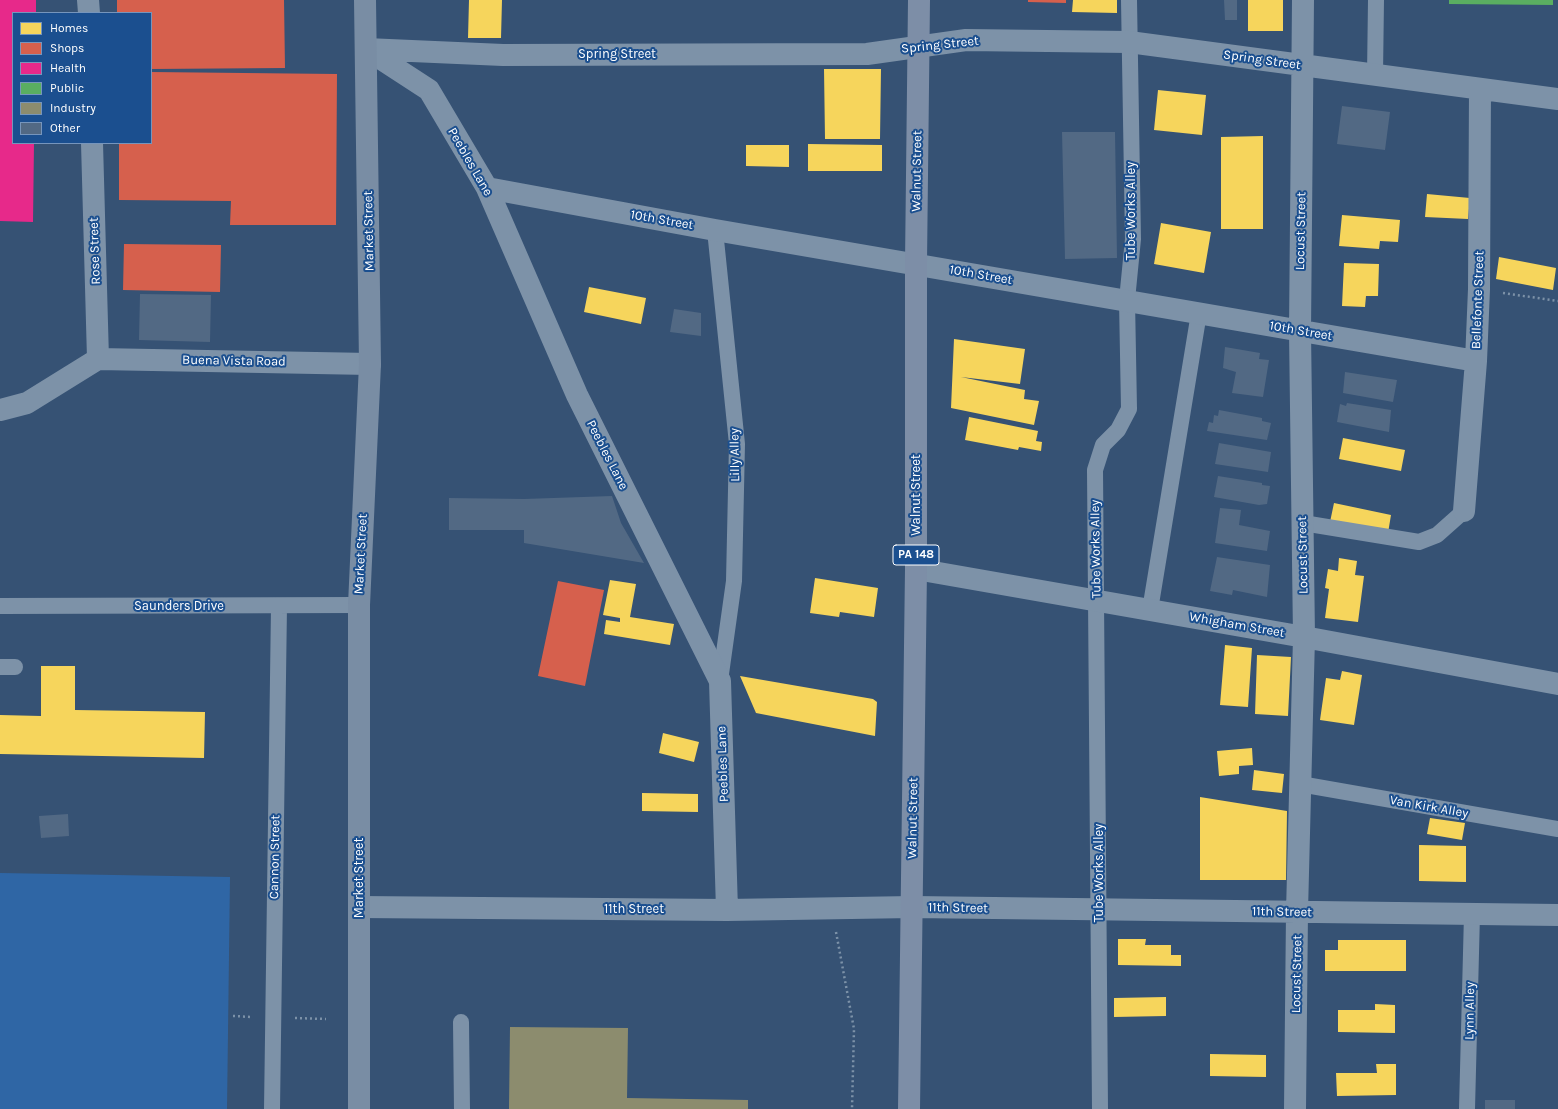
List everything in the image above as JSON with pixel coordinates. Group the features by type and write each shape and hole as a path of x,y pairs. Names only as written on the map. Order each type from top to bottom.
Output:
{"main road":[{"name":"Market Street","path":"360,1109 359,605 370,364 365,0"},
{"name":"Walnut Street","path":"909,1109 913,907 916,569 916,263 919,0"}],"street":[{"path":"88,0 89,12"},
{"name":"Locust Street","path":"1295,1109 1297,912 1304,637 1300,331 1303,0"},
{"name":"Spring Street","path":"366,49 504,55 867,54 966,40 1129,42 1558,99"},
{"name":"Peebles Lane","path":"366,49 429,90 487,188 577,395 720,681 727,910"},
{"name":"Bellefonte Street","path":"1464,511 1476,361 1479,290 1480,89"},
{"name":"Rose Street","path":"92,144 98,359"},
{"name":"10th Street","path":"487,188 716,230 916,263 1476,361"},
{"path":"0,410 28,402 98,359"},
{"name":"Buena Vista Road","path":"98,359 370,364"},
{"name":"Whigham Street","path":"916,569 1304,637 1558,684"},
{"name":"11th Street","path":"359,907 727,910 913,907 1558,915"}],"lane":[{"name":"Tube Works Alley","path":"1100,1109 1095,470 1103,445 1118,430 1129,409 1127,300 1133,239 1129,0"},
{"path":"1375,75 1376,0"},
{"name":"Lilly Alley","path":"716,230 737,444 734,581 720,681"},
{"path":"1150,610 1199,313"},
{"path":"1303,524 1419,542 1437,535 1464,511"},
{"name":"Saunders Drive","path":"0,606 359,605"},
{"name":"Cannon Street","path":"272,1109 279,606"},
{"name":"Van Kirk Alley","path":"1300,784 1558,829"},
{"name":"Lynn Alley","path":"1467,1109 1472,914"},
{"path":"461,1022 462,1109"}],"path":[{"path":"1479,290 1558,301"},
{"path":"832,909 854,1029 852,1109"},
{"path":"318,1019 326,1019"}],"shaded area":[{"path":"0,873 230,877 227,1109 0,1109"}],"building: Homes":[{"path":"469,0 502,0 501,38 468,38"},
{"path":"1073,0 1117,0 1117,13 1072,12"},
{"path":"1248,0 1283,0 1283,31 1248,31"},
{"path":"824,69 881,69 880,139 825,139"},
{"path":"1158,90 1206,95 1202,135 1154,130"},
{"path":"1263,136 1263,229 1221,229 1221,137"},
{"path":"808,144 882,145 882,171 808,171"},
{"path":"746,145 789,145 789,167 746,166"},
{"path":"1427,194 1470,198 1468,219 1425,217"},
{"path":"1342,215 1400,220 1398,242 1380,241 1379,249 1339,246"},
{"path":"1161,223 1211,232 1204,273 1154,264"},
{"path":"1499,257 1556,268 1553,290 1496,279"},
{"path":"1344,263 1379,264 1378,296 1366,296 1365,307 1342,306"},
{"path":"589,287 646,298 641,324 584,312"},
{"path":"954,339 1025,349 1020,384 961,377 1025,390 1024,399 1039,401 1034,425 951,408"},
{"path":"969,417 1038,431 1036,441 1042,442 1041,451 1019,447 1018,450 965,440"},
{"path":"1343,438 1405,450 1401,471 1339,459"},
{"path":"1334,503 1391,515 1388,533 1330,522"},
{"path":"1339,558 1357,561 1355,575 1364,576 1358,622 1325,618 1329,589 1325,588 1328,569 1338,571"},
{"path":"815,578 878,588 874,617 840,612 839,617 810,613"},
{"path":"610,580 636,584 630,617 674,624 670,645 604,634 606,620 620,622 620,618 603,615"},
{"path":"1225,645 1252,648 1248,707 1220,705"},
{"path":"1257,655 1291,657 1288,716 1255,714"},
{"path":"41,666 75,666 75,710 205,712 204,758 0,754 0,715 41,716"},
{"path":"1342,671 1362,675 1354,725 1320,720 1326,678 1340,680"},
{"path":"740,676 873,699 877,702 875,736 756,713"},
{"path":"663,733 699,742 694,762 659,753"},
{"path":"1252,748 1253,765 1239,766 1239,774 1219,776 1217,751"},
{"path":"1254,770 1284,774 1282,793 1252,790"},
{"path":"642,793 698,794 698,812 642,811"},
{"path":"1200,797 1287,811 1286,880 1200,880"},
{"path":"1430,818 1465,823 1462,840 1427,834"},
{"path":"1419,845 1466,846 1466,882 1419,881"},
{"path":"1118,939 1146,939 1145,945 1171,945 1171,955 1181,955 1181,966 1118,965"},
{"path":"1338,940 1406,940 1406,971 1325,971 1325,950 1338,950"},
{"path":"1166,997 1166,1016 1114,1017 1114,998"},
{"path":"1375,1004 1395,1005 1395,1033 1338,1032 1338,1010 1375,1010"},
{"path":"1210,1054 1266,1055 1266,1077 1210,1076"},
{"path":"1376,1064 1396,1064 1396,1095 1337,1096 1336,1073 1377,1073"}],"building: Shops":[{"path":"117,0 284,0 285,68 152,69 152,12 117,12"},
{"path":"1028,0 1066,0 1066,3 1028,2"},
{"path":"152,72 337,74 336,225 230,225 231,201 119,200 119,144 152,144"},
{"path":"124,244 221,245 220,292 123,290"},
{"path":"558,581 604,590 585,686 538,676"}],"building: Health":[{"path":"0,0 36,0 36,12 12,12 12,144 34,144 33,222 0,221"}],"building: Public":[{"path":"1449,0 1553,0 1553,5 1449,4"}],"building: Industry":[{"path":"510,1027 628,1028 627,1098 748,1100 748,1109 509,1109"}],"building: Other":[{"path":"1224,0 1237,0 1237,20 1225,20"},
{"path":"1342,106 1390,112 1385,150 1337,144"},
{"path":"1062,132 1115,132 1117,258 1065,259"},
{"path":"140,294 211,295 210,342 139,340"},
{"path":"674,309 701,313 701,336 670,332"},
{"path":"1225,347 1260,353 1259,359 1269,360 1263,397 1232,393 1236,372 1223,368"},
{"path":"1345,372 1397,380 1393,402 1343,393"},
{"path":"1347,403 1391,410 1389,432 1337,422 1340,404 1346,406"},
{"path":"1219,410 1262,418 1262,421 1271,423 1267,440 1207,431 1209,422 1213,423 1214,415 1218,416"},
{"path":"1219,443 1271,452 1268,472 1215,464"},
{"path":"1218,476 1262,483 1262,485 1270,486 1267,504 1259,505 1214,497"},
{"path":"612,496 621,523 644,563 524,543 524,530 449,530 449,498 524,499"},
{"path":"1220,508 1241,510 1239,525 1270,531 1267,551 1215,543"},
{"path":"1217,557 1270,565 1267,597 1233,590 1232,595 1210,591"},
{"path":"68,814 69,836 41,838 39,816"},
{"path":"1485,1100 1515,1100 1515,1109 1485,1109"}]}
